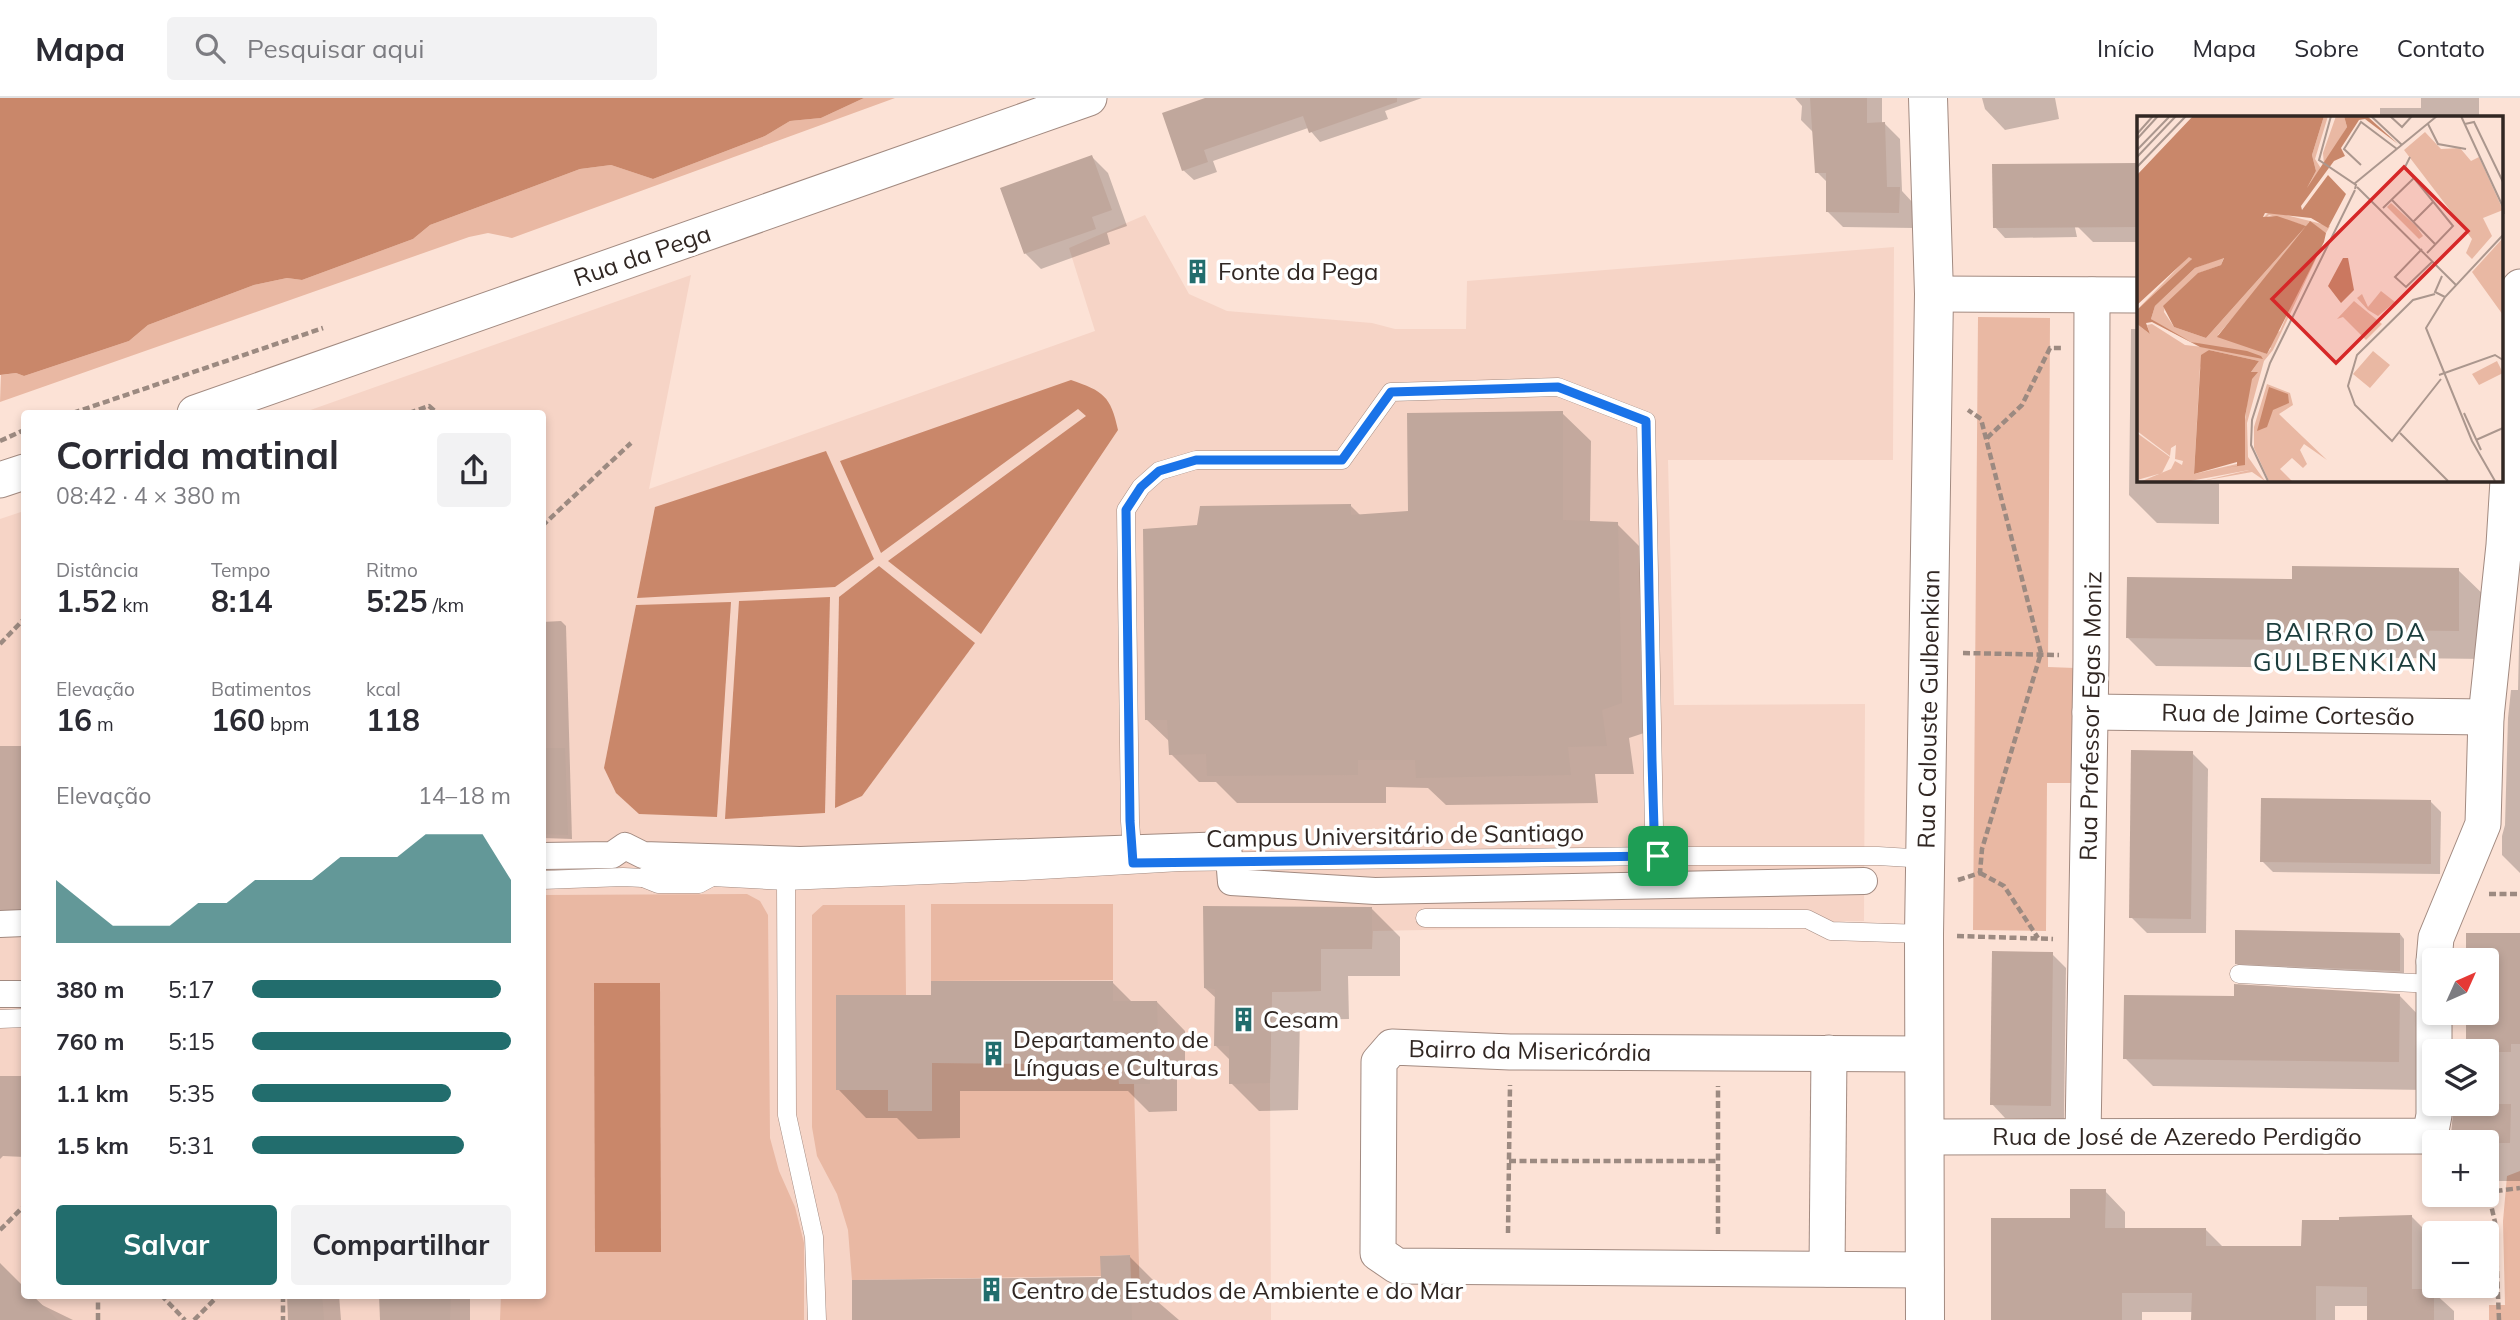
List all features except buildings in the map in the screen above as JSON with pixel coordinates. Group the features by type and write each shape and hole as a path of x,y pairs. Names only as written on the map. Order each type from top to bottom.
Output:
{"main road":[{"name":"Rua Calouste Gulbenkian","path":"1925,1320 1924,1054 1940,935 1927,859 1934,294 1928,98"}],"street":[{"name":"Rua da Pega","path":"204,410 1089,98"},
{"path":"1934,294 2137,295"},
{"path":"2435,948 2435,938 2483,824 2486,717 2504,545 2504,477 2513,294"},
{"name":"Rua Professor Egas Moniz","path":"2083,1136 2091,659 2092,295"},
{"path":"0,480 21,473"},
{"name":"Rua de Jaime Cortesão","path":"2090,712 2486,717"},
{"path":"546,856 612,855 625,846 643,855 800,860 1132,855 1228,845 1231,882 1375,891 1864,881"},
{"path":"0,923 21,923"},
{"path":"0,994 21,994"},
{"name":"Rua de José de Azeredo Perdigão","path":"1925,1137 2430,1136 2434,1115 2434,1026"},
{"name":"Bairro da Misericórdia","path":"1924,1054 1510,1052 1392,1047 1379,1062 1378,1253 1397,1266 1926,1270"},
{"path":"1827,1269 1829,1053"}],"lane":[{"path":"546,880 643,878 658,884 699,884 712,877 786,881 1024,871 1132,855 1126,510 1141,487 1159,471 1196,460 1342,460 1391,392 1558,387 1646,421 1653,801 1658,856"},
{"name":"Campus Universitário de Santiago","path":"1230,861 1658,856 1878,856 1927,859"},
{"path":"786,881 787,1115 814,1237 817,1320"},
{"path":"1425,918 1807,919 1831,931 1940,935"},
{"path":"2239,974 2422,969"},
{"path":"0,1019 21,1018"}],"path":[{"path":"1987,438 2022,405 2050,348 2072,348"},
{"path":"418,410 429,406 434,410"},
{"path":"1964,408 1981,419 1987,438 2041,653 1982,849 1980,873"},
{"path":"0,441 21,431"},
{"path":"546,522 631,443"},
{"path":"0,644 21,622"},
{"path":"1961,653 2041,653 2091,659"},
{"path":"1957,881 1980,873 2004,886 2038,938"},
{"path":"1940,935 2057,939"},
{"path":"1507,1266 1510,1052"},
{"path":"1718,1053 1718,1268"},
{"path":"1509,1160 1718,1161"},
{"path":"2499,1320 2496,1222 2488,1192 2520,1188"},
{"path":"0,1230 21,1209"},
{"path":"98,1299 98,1320"},
{"path":"165,1299 185,1320"},
{"path":"194,1320 215,1299"},
{"path":"283,1299 284,1320"}],"shaded area":[{"path":"0,98 864,98 821,118 790,121 765,136 653,179 611,165 580,169 430,225 413,239 302,280 287,278 254,285 148,325 129,341 24,376 16,373 0,375"},
{"path":"864,98 895,98 512,238 488,233 469,237 0,402 1,375 16,373 24,376 129,341 148,325 254,285 287,278 302,280 413,239 430,225 580,169 611,165 653,179 765,136 790,121 821,118"},
{"path":"1145,215 1189,294 1227,311 1372,323 1395,329 1466,329 1467,281 1894,247 1893,460 1668,460 1674,705 1865,704 1864,921 1373,931 1372,949 1321,949 1321,991 1272,992 1271,1320 0,1320 0,519 21,512 21,1299 546,1299 546,410 310,410 691,275 649,489 1095,331 1069,248"},
{"path":"1978,317 2050,318 2048,667 2075,668 2074,783 2047,783 2046,931 1973,930"},
{"path":"1071,380 1104,396 1112,409 1118,430 981,634 888,561 1086,416 1078,409 881,553 840,461"},
{"path":"826,451 874,559 835,587 637,598 655,507"},
{"path":"879,566 975,643 862,796 835,808 839,597"},
{"path":"830,597 825,813 725,819 739,601"},
{"path":"731,602 717,817 639,814 616,793 604,768 636,605"},
{"path":"747,894 760,901 768,915 770,1138 779,1171 795,1207 804,1243 804,1320 500,1320 501,1299 546,1299 546,895"},
{"path":"931,904 1113,904 1113,980 931,981"},
{"path":"823,905 905,905 906,995 836,995 836,1090 888,1090 888,1111 932,1111 932,1063 1118,1064 1119,1084 1134,1084 1140,1301 1131,1301 1130,1255 1101,1256 1101,1276 852,1280 848,1230 837,1194 817,1156 812,1127 812,915"},
{"path":"594,983 660,983 661,1252 595,1252"},
{"path":"2520,1171 2520,1320 2489,1320 2489,1305 2505,1305 2503,1221 2507,1176"}],"place":[{"name":"Fonte da Pega","path":"1198,271"},
{"name":"Cesam","path":"1243,1019"},
{"name":"Departamento de Línguas e Culturas","path":"993,1053"},
{"name":"Centro de Estudos de Ambiente e do Mar","path":"991,1290"}],"district":[{"name":"BAIRRO DA GULBENKIAN","path":"2346,646"}],"route":[{"path":"1558,387 1646,421 1652,761 1654,828 1658,856 1133,863 1130,821 1126,510 1141,487 1159,471 1196,460 1342,460 1391,392 1558,387"}]}
